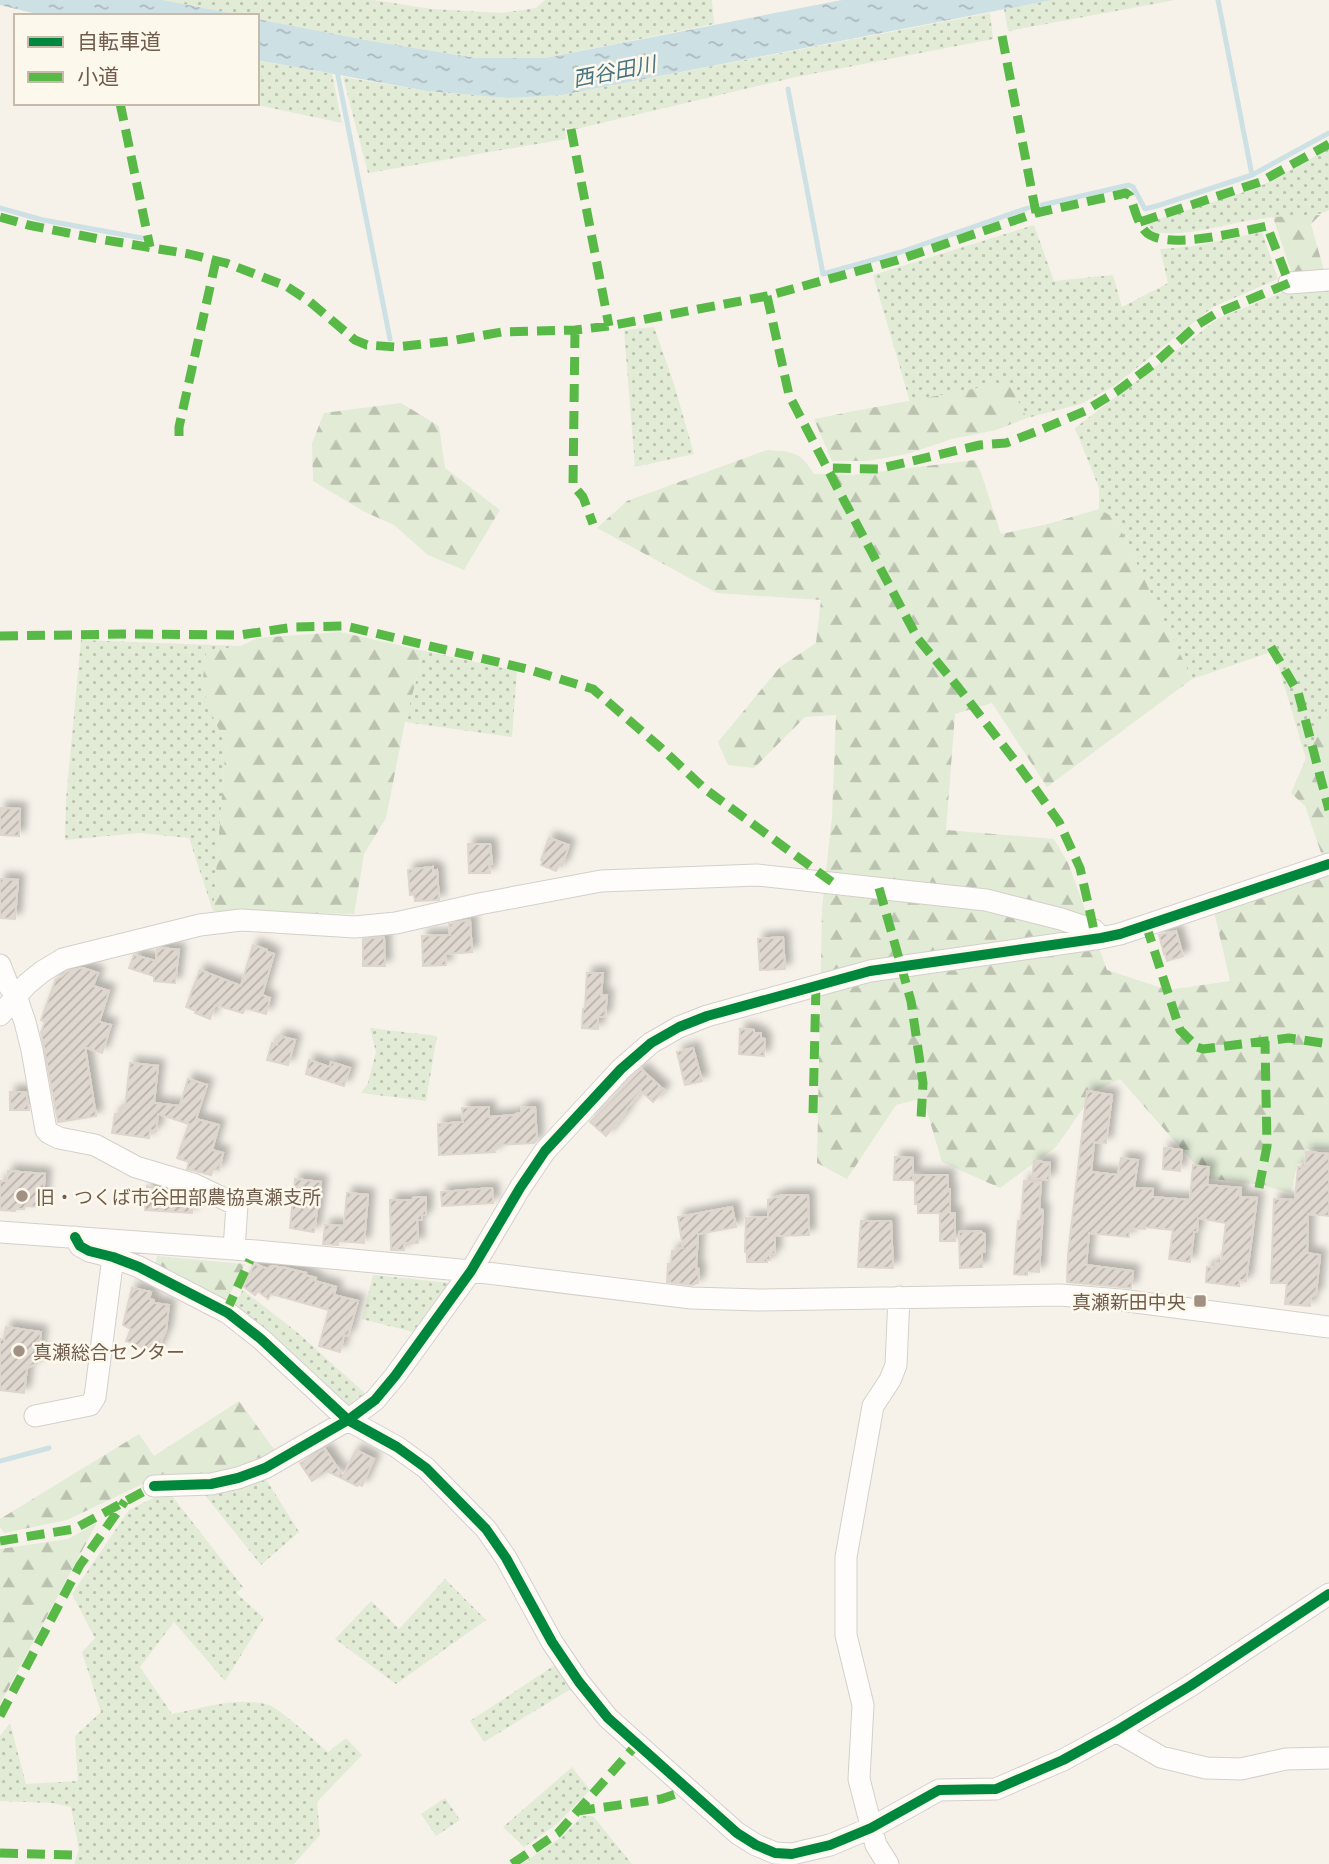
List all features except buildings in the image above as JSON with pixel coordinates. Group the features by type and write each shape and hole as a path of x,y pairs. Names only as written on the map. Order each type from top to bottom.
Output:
{"street":[{"path":"1289,283 1329,280"},
{"path":"154,1486 211,1484 265,1468 348,1420 375,1400 471,1271 545,1151 637,1054 678,1027 707,1016 870,971 1120,934 1329,864"},
{"path":"0,1015 43,971 63,959 200,925 241,920 355,927 386,924 601,881 757,875 986,900 1061,919 1094,930 1101,938"},
{"path":"0,965 16,996 32,1050 46,1130 60,1138 95,1145 136,1167 192,1184 237,1205 234,1249"},
{"path":"0,1233 234,1249 471,1271 691,1298 760,1300 1060,1295 1120,1300 1329,1327"},
{"path":"75,1237 79,1246 89,1251 139,1267 228,1313 261,1339 348,1420 397,1447 426,1468 486,1529 506,1558 552,1642 608,1718 737,1833 755,1845 775,1853 792,1854 830,1845 870,1828 939,1790 996,1789 1063,1760 1190,1686 1329,1594"},
{"path":"35,1416 90,1405 94,1397 113,1257"},
{"path":"888,1864 876,1845 870,1828 859,1780 863,1705 846,1635 846,1557 873,1406 890,1380 896,1365 899,1297"},
{"path":"1116,1731 1161,1757 1206,1768 1241,1769 1286,1759 1329,1758"}],"green space":[{"path":"163,0 374,0 431,9 502,13 536,8 545,0 712,0 714,24 545,58 477,58 259,19 259,14 233,14"},
{"path":"1052,0 1175,0 1008,31 1004,9"},
{"path":"990,13 993,39 796,77 576,129 565,128 566,139 368,173 343,77 427,91 507,98 562,95"},
{"path":"259,60 332,74 342,123 257,105"},
{"path":"1329,149 1329,210 1322,213 1265,218 1181,233 1153,232 1147,223 1257,188"},
{"path":"1320,215 1311,224 1325,274 1293,277 1273,217"},
{"path":"1034,225 1054,281 1113,275 1122,307 1168,283 1160,249 1195,246 1262,232 1278,279 1213,307 1114,386 1081,404 1027,418 1008,382 910,402 873,275"},
{"path":"1329,288 1329,706 1306,759 1274,651 1192,679 1115,518 1099,509 1099,488 1075,428 1219,318 1291,289"},
{"path":"654,327 694,454 635,467 624,330"},
{"path":"1008,382 1027,418 996,430 952,439 907,454 868,461 832,461 814,419 960,391"},
{"path":"401,403 439,426 445,468 500,510 464,570 428,555 394,525 365,512 313,481 312,443 324,413"},
{"path":"767,450 795,454 814,474 853,475 975,460 1001,534 1099,509 1115,518 1192,679 1047,787 992,703 955,714 946,830 1054,839 1068,863 1107,970 1168,990 1230,981 1214,911 1316,877 1329,877 1329,1149 1306,1149 1303,1162 1297,1165 1291,1193 1261,1185 1207,1178 1120,1079 1095,1091 1056,1147 1000,1188 942,1162 923,1098 896,1105 847,1179 817,1163 822,909 832,817 836,715 805,717 754,768 728,765 718,742 780,667 816,643 821,600 717,593 597,528 627,501"},
{"path":"340,632 424,651 405,722 386,818 364,854 354,914 213,911 226,743 202,688 206,651 241,646 257,638"},
{"path":"81,640 241,646 206,651 215,722 226,743 213,911 189,838 140,833 65,840 66,800"},
{"path":"424,651 517,671 512,737 405,722"},
{"path":"1329,706 1329,876 1305,806 1291,793"},
{"path":"370,1028 437,1036 426,1101 361,1093 368,1083 376,1052"},
{"path":"157,1256 245,1264 225,1304 155,1265"},
{"path":"373,1275 451,1283 417,1333 362,1319"},
{"path":"243,1290 298,1333 368,1396 349,1410 233,1306"},
{"path":"239,1401 276,1452 220,1472 155,1478 67,1520 4,1533 0,1527 0,1519 139,1434 154,1456"},
{"path":"264,1476 299,1532 261,1565 204,1494"},
{"path":"172,1496 243,1587 236,1593 264,1618 225,1681 174,1622 140,1667 172,1714 233,1702 269,1705 328,1752 346,1738 362,1755 317,1802 320,1835 294,1864 74,1864 79,1850 71,1807 52,1803 0,1801 0,1736 10,1723 26,1784 78,1781 75,1736 101,1712 82,1652 95,1638 72,1594 129,1510 155,1497"},
{"path":"97,1523 0,1704 0,1549 68,1539"},
{"path":"445,1579 486,1620 396,1684 335,1639 371,1601 399,1629"},
{"path":"555,1665 574,1687 484,1742 470,1721"},
{"path":"572,1767 590,1790 557,1824 524,1847 503,1827"},
{"path":"445,1798 460,1820 436,1836 421,1814"},
{"path":"582,1816 593,1816 632,1864 522,1864 563,1836"}],"water":[{"path":"0,0 163,0 234,14 37,14 0,5"},
{"name":"西谷田川","path":"842,0 1052,0 562,95 507,98 427,91 259,60 259,19 476,58 545,58"}],"waterway":[{"path":"1218,0 1252,175"},
{"path":"337,71 390,339"},
{"path":"788,89 823,274 901,252 1028,208"},
{"path":"1042,205 1129,185 1133,187 1145,209 1252,175 1329,133"},
{"path":"0,208 43,220 142,238"},
{"path":"0,1461 49,1448"}],"marked path":[{"path":"1002,36 1036,213"},
{"path":"120,105 150,247"},
{"path":"571,129 609,326"},
{"path":"1140,222 1260,182 1329,144"},
{"path":"0,217 28,225 226,263 286,286 309,301 355,340 367,345 396,347 502,332 609,326 767,296 898,260 1036,213 1126,193 1130,196 1142,227 1154,237 1185,240 1267,226 1289,283 1215,314 1197,325 1155,363 1085,411 1006,443 980,445 878,469 827,468"},
{"path":"179,436 216,260"},
{"path":"767,296 789,395 918,639 1016,762 1059,822 1080,868 1094,930"},
{"path":"575,330 573,485 583,497 593,524"},
{"path":"0,636 240,635 294,627 345,626 527,669 593,689 705,789 836,885"},
{"path":"1271,647 1298,692 1329,810"},
{"path":"879,888 911,1001 923,1083 921,1118"},
{"path":"1146,925 1180,1030 1197,1047 1203,1049 1289,1038 1329,1044"},
{"path":"813,1113 816,985"},
{"path":"1259,1188 1267,1146 1265,1041"},
{"path":"226,1312 250,1260"},
{"path":"0,1541 74,1529 154,1486"},
{"path":"0,1716 80,1565 125,1501"},
{"path":"512,1864 558,1833 637,1744"},
{"path":"577,1811 661,1799 688,1790"},
{"path":"0,1853 76,1855"}],"cycle path":[{"path":"154,1486 211,1484 265,1468 348,1420 375,1400 471,1271 545,1151 621,1069 651,1043 679,1027 707,1016 870,971 1120,934 1329,864"},
{"path":"75,1237 80,1246 89,1251 139,1267 228,1313 261,1339 348,1420 397,1447 426,1468 486,1529 506,1558 552,1642 608,1718 737,1833 775,1853 792,1854 830,1845 871,1828 939,1790 996,1789 1063,1760 1190,1686 1329,1594"}],"place":[{"name":"旧・つくば市谷田部農協真瀬支所","path":"22,1196"},
{"name":"真瀬新田中央","path":"1200,1301"},
{"name":"真瀬総合センター","path":"19,1351"}]}
